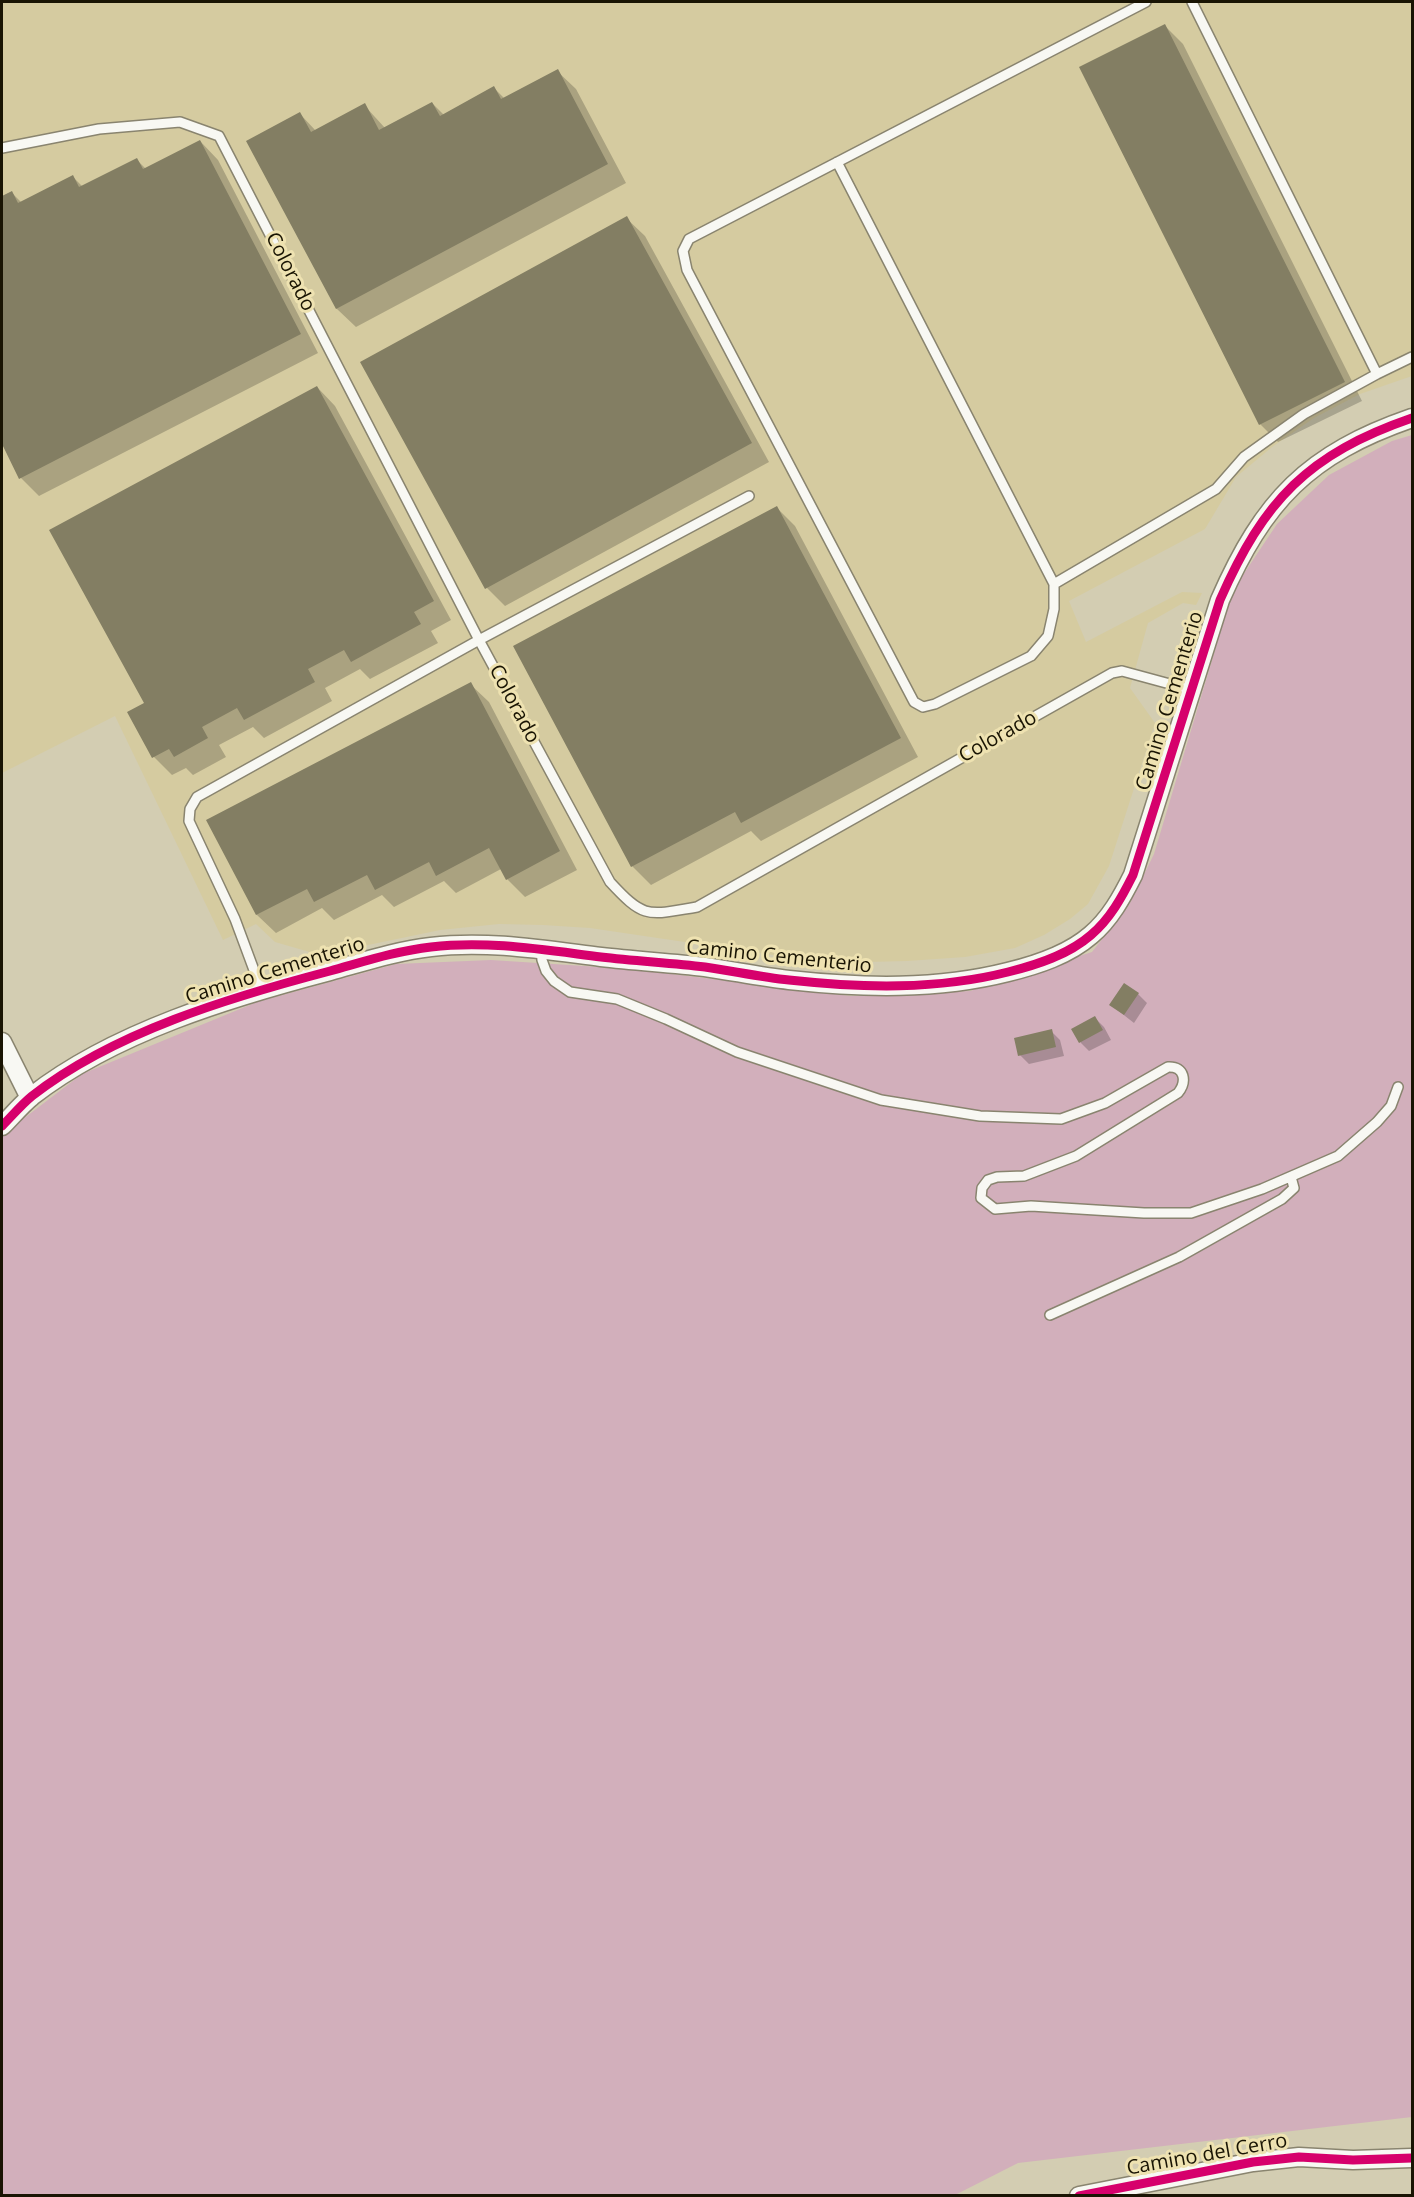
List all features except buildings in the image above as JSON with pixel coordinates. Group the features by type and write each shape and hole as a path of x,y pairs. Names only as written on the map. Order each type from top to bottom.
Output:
{"street":[{"name":"Camino Cementerio","path":"2,1126 30,1098 82,1063 176,1020 261,989 395,954 431,947 496,946 541,949 788,980 863,986 956,982 998,975 1042,963 1078,945 1102,924 1123,895 1140,855 1213,619 1233,570 1272,507 1302,476 1328,456 1365,436 1413,418"},
{"path":"2,1042 30,1098"},
{"name":"Camino del Cerro","path":"1079,2196 1253,2162 1299,2157 1353,2160 1413,2158"}],"lane":[{"path":"837,162 1054,584 1054,609 1048,636 1031,656 934,704 923,707 914,702 687,270 683,251 689,239 837,162 1146,2"},
{"path":"1192,2 1377,374"},
{"name":"Colorado","path":"2,148 99,129 180,122 219,136 479,640 610,882 631,905 652,914 697,907 1112,673 1122,671 1192,690"},
{"path":"1054,584 1216,489 1244,457 1304,414 1413,357"},
{"path":"261,989 235,919 189,821 190,809 197,797 479,640 749,496"},
{"path":"541,949 546,971 554,981 570,992 617,999 738,1052 881,1100 980,1116 1061,1119 1105,1103 1168,1067 1174,1066 1181,1070 1184,1077 1183,1086 1178,1093 1076,1156 1024,1176 997,1177 988,1180 982,1188 981,1197 995,1209 1031,1206 1144,1213 1191,1213 1262,1190 1338,1156 1377,1122 1391,1106 1398,1087"},
{"path":"1050,1315 1179,1257 1281,1199 1294,1188 1292,1177"}],"shaded area":[{"path":"2,2 1412,2 1412,376 1360,394 1314,418 1272,447 1236,477 1205,529 1069,601 1086,642 1182,592 1202,593 1196,605 1183,603 1148,623 1130,688 1155,723 1109,866 1088,904 1070,919 1044,935 1015,948 965,957 827,963 590,928 543,925 499,924 440,930 320,955 275,942 256,924 223,940 115,716 2,773"},
{"path":"1412,435 1412,2117 1018,2163 955,2195 2,2196 2,1135 82,1074 257,1002 396,964 491,960 631,969 851,996 970,991 1092,952 1129,905 1154,854 1233,590 1277,524 1329,475 1392,441"}],"cycle path":[{"path":"2,1126 32,1096 64,1073 136,1035 175,1019 253,993 380,957 418,949 452,945 516,947 705,967 789,980 872,986 927,985 981,978 1030,966 1062,954 1082,942 1104,922 1133,875 1220,600 1254,534 1273,508 1317,465 1376,432 1412,418"},
{"path":"1079,2196 1253,2162 1299,2157 1353,2160 1412,2158"}]}
